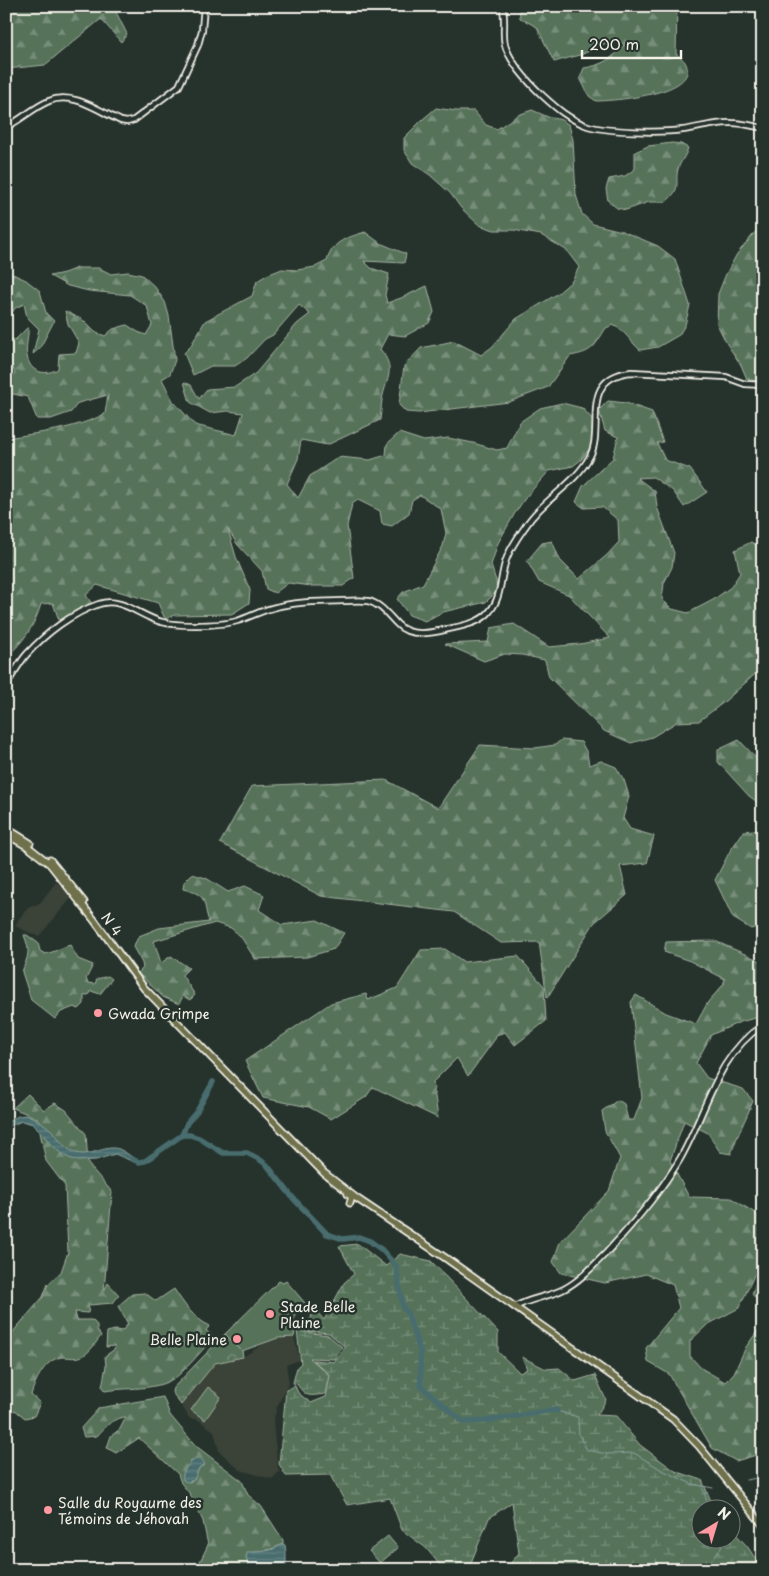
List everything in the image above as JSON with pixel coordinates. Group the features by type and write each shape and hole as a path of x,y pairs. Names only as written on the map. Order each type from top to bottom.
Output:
{"highway":[{"name":"N 4","path":"6,828 40,851 58,868 144,987 306,1154 331,1177 392,1223"},
{"name":"N 4","path":"6,834 27,846 44,859 95,921 126,966 144,988 312,1162 352,1197 350,1203 355,1200 364,1204 447,1259 673,1419 699,1446 763,1525"}],"street":[{"path":"6,127 48,101 63,98 77,100 121,121 134,120 179,86 198,45 202,30 204,6"},
{"path":"502,6 505,18 504,43 508,53 535,89 572,119 594,127 636,130 678,130 733,123 763,128"},
{"path":"6,685 26,655 45,636 61,624 101,603 115,603 125,606 161,622 193,625 215,625 232,622 274,607 304,601 370,602 381,607 399,626 419,634 446,630 479,620 494,605 500,590 503,570 510,550 530,519 586,464 592,454 596,404 600,392 612,377 631,372 712,375 726,377 744,384 763,385"},
{"path":"515,1307 534,1298 549,1296 578,1280 633,1224 684,1152 713,1087 728,1059 744,1040 763,1025"}],"shaded area":[{"path":"56,882 73,896 40,935 37,936 15,926 28,908 40,903"},
{"path":"294,1337 300,1360 286,1365 289,1383 277,1407 273,1423 278,1469 280,1471 272,1479 240,1470 219,1451 214,1431 197,1419 190,1419 181,1405 215,1363 243,1357 263,1344 278,1338"}],"green space":[{"path":"11,6 113,6 127,34 121,42 101,19 45,65 6,69 6,22 13,11"},
{"path":"519,6 677,6 676,54 685,62 687,73 681,82 653,94 596,101 589,96 580,78 584,68 606,61 624,45 618,39 583,54 554,62 537,27 520,18"},
{"path":"436,108 474,111 486,125 497,129 518,115 532,110 548,117 562,120 569,125 573,140 576,195 582,214 593,224 622,231 658,246 675,259 690,305 685,325 679,335 658,347 640,350 624,333 613,325 606,328 592,348 584,353 570,356 548,387 509,402 419,413 406,412 399,405 404,366 421,348 454,341 481,355 492,347 516,319 557,294 572,281 579,267 566,250 541,235 513,230 494,230 479,225 461,208 450,193 430,175 412,163 404,150 404,138"},
{"path":"672,143 681,144 688,148 677,172 675,192 666,202 649,202 626,210 617,208 608,201 606,189 609,179 625,176 635,169 635,152 648,146"},
{"path":"763,223 763,380 756,381 747,379 717,324 718,294 737,254"},
{"path":"365,232 380,243 406,254 404,263 364,261 371,268 389,274 385,295 387,303 427,286 434,312 429,323 405,336 388,334 380,349 388,363 389,374 382,400 380,420 327,445 301,440 298,459 287,484 298,498 310,476 339,457 370,460 386,455 387,444 399,433 424,441 448,438 497,450 507,448 520,422 540,408 562,403 582,408 595,422 594,442 582,459 573,466 549,471 526,497 515,513 498,543 491,565 497,591 486,602 443,612 425,621 409,615 397,599 403,592 423,584 443,546 446,533 441,509 420,495 412,500 409,513 392,526 382,524 380,511 358,500 352,504 347,526 354,578 343,586 312,586 288,583 275,593 266,589 262,571 237,544 228,529 236,557 250,590 249,603 232,614 175,615 165,619 158,603 97,585 86,595 92,604 60,623 53,603 41,604 28,633 6,657 6,438 57,430 105,414 108,395 78,403 71,412 51,419 37,419 28,397 13,394 6,389 15,373 12,366 6,365 6,340 8,338 15,340 28,327 27,353 29,362 39,372 48,372 58,369 59,354 76,353 79,343 68,324 65,311 83,320 95,332 105,336 113,329 127,325 146,335 152,325 147,306 130,295 89,291 68,286 50,276 77,268 99,268 111,274 128,272 142,275 155,287 165,302 169,316 175,360 170,374 162,379 173,401 195,425 236,435 243,413 228,411 210,413 190,402 184,382 191,385 199,399 207,389 235,387 256,373 297,324 310,314 299,305 273,335 265,339 247,358 235,366 211,366 193,375 184,353 190,347 205,321 252,296 257,281 282,269 297,270 315,267 327,261 337,244"},
{"path":"6,271 26,280 40,291 46,313 54,321 40,348 33,354 39,329 27,317 24,304 15,308 6,323"},
{"path":"608,401 626,403 652,412 663,442 657,443 665,460 690,469 707,492 684,507 673,491 653,477 637,478 655,491 657,507 674,553 672,567 664,583 662,599 672,609 688,613 713,600 731,587 740,573 735,550 751,542 763,549 763,667 724,702 699,721 677,722 652,737 631,743 604,731 549,677 545,660 522,655 505,654 484,661 445,644 488,642 491,628 514,624 549,647 580,644 610,638 569,595 539,582 527,561 542,543 552,541 560,560 579,579 619,542 618,520 602,507 584,508 576,502 583,486 613,458 618,437 605,431 599,410"},
{"path":"561,740 581,742 587,753 589,765 601,761 616,767 624,780 629,796 623,818 630,829 654,836 647,863 620,866 627,895 594,923 547,998 539,942 501,943 454,912 321,896 220,843 252,786 386,780 438,808 480,745 535,748 555,745"},
{"path":"739,740 763,763 763,806 749,796 718,762 718,750"},
{"path":"763,829 763,925 751,929 733,918 715,880 730,851 744,831"},
{"path":"192,874 206,878 228,892 245,886 264,895 259,910 282,925 317,920 344,933 334,949 307,957 255,959 241,937 231,928 215,923 154,941 161,963 171,956 189,968 182,975 195,995 190,1000 183,996 179,1004 163,997 138,973 143,968 133,947 139,936 159,928 209,922 205,904 201,897 183,889 184,882"},
{"path":"24,935 38,943 40,951 45,954 70,945 78,959 93,965 86,979 88,983 95,984 97,979 108,976 112,979 100,994 91,991 90,994 84,996 84,1004 79,1009 74,1007 61,1012 55,1019 31,1000 22,972 28,954"},
{"path":"715,941 763,962 763,1016 740,1022 711,1035 696,1063 707,1078 743,1089 753,1101 731,1154 720,1152 708,1133 684,1121 670,1161 689,1197 731,1198 755,1213 763,1222 763,1256 739,1308 707,1325 690,1341 690,1356 701,1368 725,1382 734,1373 746,1347 761,1326 762,1306 752,1294 763,1263 763,1453 736,1461 712,1448 669,1374 648,1362 646,1348 679,1308 673,1285 646,1274 605,1283 561,1273 553,1262 560,1242 609,1191 620,1158 605,1131 602,1111 618,1100 624,1104 628,1120 634,1120 642,1098 631,1002 636,995 666,1013 696,1024 708,1002 723,985 725,979 690,961 664,952 666,942"},
{"path":"445,949 464,962 518,956 544,986 546,1021 515,1045 505,1032 496,1035 468,1076 457,1058 433,1082 438,1118 373,1087 366,1097 331,1119 309,1107 263,1098 245,1061 331,1003 366,994 368,1000 397,988 421,950"},
{"path":"28,1094 44,1110 55,1103 66,1110 86,1134 88,1164 112,1192 104,1291 108,1283 119,1295 113,1303 89,1305 88,1313 75,1312 77,1320 92,1320 97,1325 97,1330 101,1336 85,1355 80,1357 62,1357 46,1366 38,1377 31,1395 40,1403 34,1416 25,1418 15,1410 6,1420 6,1340 43,1297 48,1284 61,1272 68,1252 65,1186 46,1161 37,1118 13,1108"},
{"path":"358,1244 386,1266 400,1254 431,1261 498,1332 498,1352 520,1373 527,1369 522,1357 546,1369 559,1368 575,1381 595,1375 606,1400 597,1415 616,1416 640,1445 675,1471 702,1480 710,1498 692,1498 692,1548 742,1548 742,1541 763,1570 505,1570 519,1553 512,1502 489,1518 468,1570 444,1570 426,1548 402,1530 390,1498 347,1505 330,1475 286,1476 279,1464 286,1390 295,1386 298,1393 311,1403 326,1397 330,1375 313,1360 334,1362 345,1347 329,1333 298,1330 312,1317 306,1307 310,1304 324,1320 344,1283 354,1274 339,1246"},
{"path":"279,1281 283,1283 286,1281 305,1303 296,1313 294,1337 278,1338 242,1351 225,1334"},
{"path":"174,1289 194,1315 210,1326 206,1330 214,1338 182,1372 165,1383 148,1387 105,1391 102,1387 106,1366 105,1356 115,1349 114,1346 106,1347 107,1332 122,1331 128,1324 118,1306 132,1294 145,1293 156,1301"},
{"path":"297,1331 328,1335 342,1347 334,1359 310,1358 329,1375 325,1394 308,1395 297,1384 293,1383 297,1367 301,1363"},
{"path":"225,1334 242,1351 243,1357 215,1363 181,1405 172,1392 173,1388"},
{"path":"208,1387 221,1397 205,1420 191,1410"},
{"path":"163,1397 170,1415 196,1446 242,1481 248,1495 261,1506 283,1540 283,1544 274,1548 248,1553 246,1557 250,1570 196,1570 208,1545 203,1521 190,1494 181,1483 178,1474 139,1438 116,1453 107,1448 111,1436 120,1429 126,1417 114,1421 97,1436 84,1437 81,1428 99,1408","holes":["191,1461 204,1465 199,1468 194,1480 189,1482 184,1473"]},
{"path":"388,1536 398,1548 380,1563 369,1551"}],"water":[{"path":"26,1115 45,1125 65,1146 74,1152 85,1154 114,1148 122,1150 139,1162 134,1162 115,1154 96,1160 78,1161 58,1151 33,1124 22,1121 6,1127 6,1123 18,1116"},
{"path":"196,1459 202,1460 205,1464 199,1468 194,1480 187,1482 183,1480 186,1468"},
{"path":"282,1544 285,1545 286,1570 250,1570 246,1557 248,1552 262,1552"}],"waterway":[{"path":"182,1135 187,1123 197,1111 213,1082"},
{"path":"132,1159 139,1162 145,1161 182,1135 199,1138 223,1153 247,1153 259,1159 267,1165 293,1198 327,1234 343,1239 359,1237 370,1241 382,1250 396,1266 403,1308 407,1312 420,1351 421,1386 463,1422 486,1421 553,1410 557,1411"},
{"path":"557,1411 578,1417 579,1435 587,1450 607,1454 634,1453 662,1470 692,1484 713,1488"},
{"path":"746,1480 763,1477"},
{"path":"702,1486 706,1498"},
{"path":"710,1570 710,1562 721,1548"}],"place":[{"name":"Gwada Grimpe","path":"98,1013"},
{"name":"Stade Belle Plaine","path":"270,1314"},
{"name":"Belle Plaine","path":"237,1339"},
{"name":"Salle du Royaume des Témoins de Jéhovah","path":"48,1510"}]}
